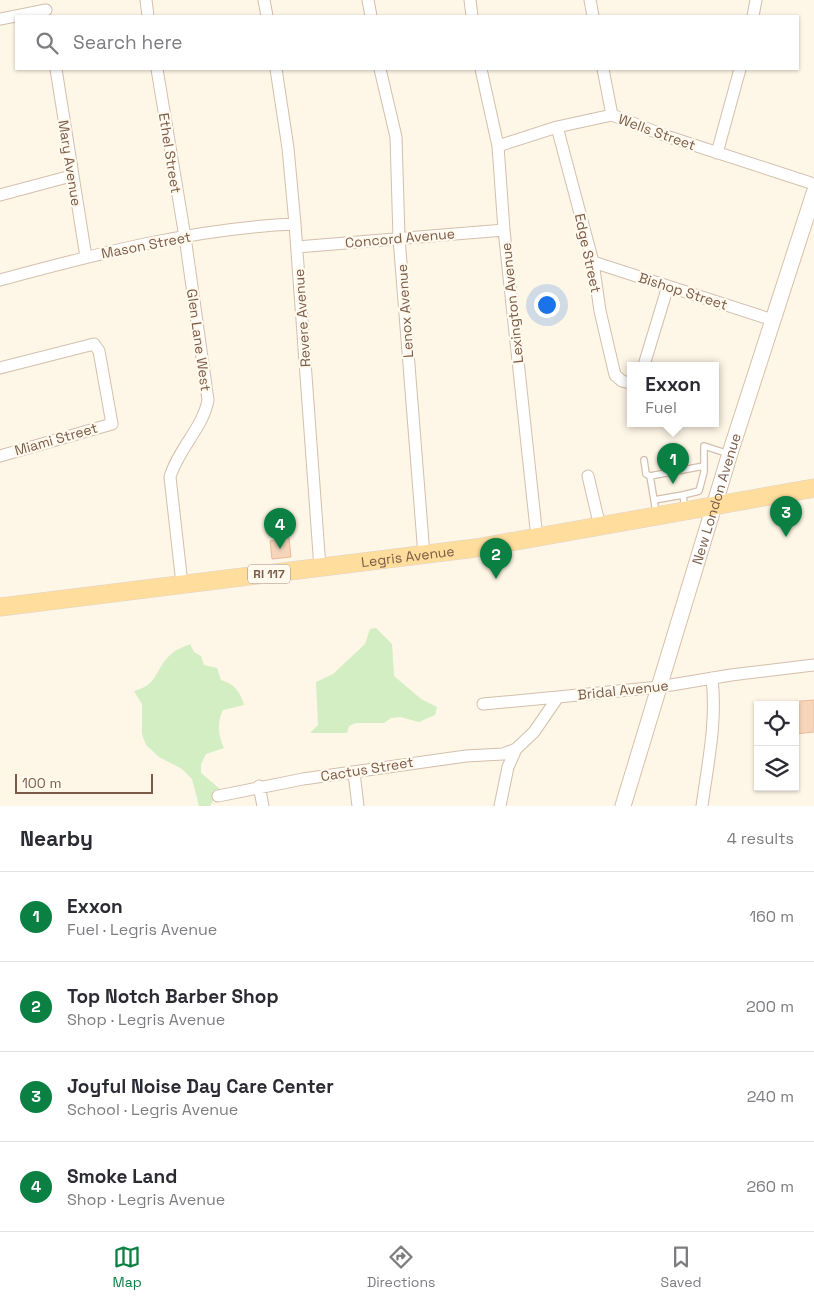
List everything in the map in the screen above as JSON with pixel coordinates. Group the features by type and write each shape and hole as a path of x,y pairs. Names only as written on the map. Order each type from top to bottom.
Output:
{"main road":[{"name":"New London Avenue","path":"623,806 730,454 814,193"},
{"name":"Legris Avenue","path":"0,607 424,555 600,527 683,500 715,505 814,488"}],"street":[{"path":"146,0 148,15"},
{"path":"264,0 267,15"},
{"path":"368,0 370,15"},
{"path":"470,0 472,15"},
{"path":"590,0 593,15"},
{"path":"753,15 756,0"},
{"path":"18,15 46,9"},
{"path":"0,19 15,16"},
{"name":"Mary Avenue","path":"56,70 71,176 86,257"},
{"name":"Ethel Street","path":"157,70 185,237"},
{"name":"Revere Avenue","path":"276,70 288,148 295,224 320,568"},
{"name":"Lenox Avenue","path":"380,70 396,137 399,238 424,555"},
{"name":"Lexington Avenue","path":"481,70 498,146 504,230 537,538"},
{"path":"604,70 612,115"},
{"path":"718,153 740,70"},
{"name":"Wells Street","path":"498,146 557,127 612,115 629,124 814,184"},
{"name":"Edge Street","path":"557,127 593,262 600,312 615,375 622,381 627,382"},
{"path":"0,195 71,176"},
{"name":"Mason Street","path":"0,280 86,257 185,237 245,226 295,224"},
{"name":"Concord Avenue","path":"297,247 504,230"},
{"name":"Glen Lane West","path":"182,584 170,477 173,465 206,411 208,400 185,237"},
{"name":"Bishop Street","path":"593,262 773,320"},
{"path":"645,362 668,286"},
{"name":"Miami Street","path":"0,368 94,344 99,351 112,424 0,456"},
{"path":"588,476 600,527"},
{"name":"Bridal Avenue","path":"500,806 508,767 516,749 534,732 558,697 659,688 712,678 814,665"},
{"path":"702,806 713,738 715,711 712,678"},
{"path":"483,704 558,697"},
{"name":"Cactus Street","path":"218,796 259,786 440,759 503,754 516,749"},
{"path":"354,773 358,806"},
{"path":"259,786 262,806"}],"lane":[{"path":"683,500 690,490 699,491 704,466 704,446 730,454"},
{"path":"644,460 646,474 650,476 664,476 687,472 704,466"},
{"path":"650,476 655,509"},
{"path":"678,489 683,500"},
{"path":"667,491 668,498"},
{"path":"655,509 668,498 683,500"}],"green space":[{"path":"376,628 392,644 394,676 421,699 437,707 435,715 419,722 400,717 391,718 384,723 356,723 349,726 347,733 310,733 318,725 316,682 333,674 365,644 370,629"},
{"path":"190,644 194,652 201,656 204,665 217,668 221,680 236,689 244,705 223,710 219,729 220,739 224,748 206,754 201,764 201,773 220,789 210,806 199,806 192,779 182,769 159,757 146,745 142,734 142,704 134,691 148,685 152,681 164,661 171,654"}],"building":[{"path":"289,538 291,557 272,559 270,541"},
{"path":"814,700 814,732 799,734 799,701"}],"place":[{"name":"Exxon","path":"673,484"},
{"name":"Joyful Noise Day Care Center","path":"786,537"},
{"name":"Smoke Land","path":"280,549"},
{"name":"Top Notch Barber Shop","path":"496,579"}]}
